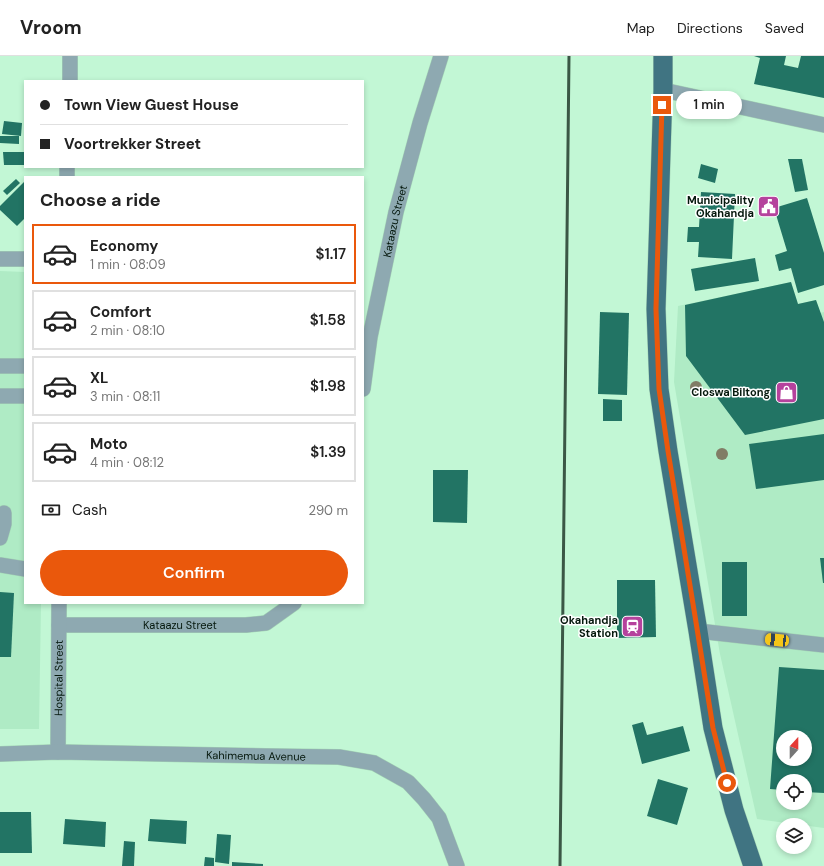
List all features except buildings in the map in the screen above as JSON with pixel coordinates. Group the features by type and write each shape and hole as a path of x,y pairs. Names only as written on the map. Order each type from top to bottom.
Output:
{"main road":[{"path":"663,56 656,309 659,389 713,728 734,810 753,866"}],"street":[{"path":"70,56 70,80"},
{"name":"Kataazu Street","path":"364,382 370,338 396,212 420,123 441,56"},
{"path":"663,90 824,125"},
{"path":"0,259 24,259"},
{"path":"0,366 24,366"},
{"path":"0,396 24,396"},
{"path":"0,538 4,524 4,513"},
{"path":"0,566 24,569"},
{"name":"Hospital Street","path":"58,752 59,604"},
{"name":"Kataazu Street","path":"59,625 246,625 266,623 293,604"},
{"path":"698,631 824,645"},
{"name":"Kahimemua Avenue","path":"0,754 58,752 339,757 374,763 408,782 424,799 439,818 457,866"}],"shaded area":[{"path":"0,271 24,272 24,604 41,604 39,729 0,729"},
{"path":"791,282 798,304 816,300 820,313 824,312 824,828 812,826 812,818 776,818 776,822 757,819 720,654 674,382 678,306"}],"railway":[{"path":"560,866 569,56"}],"place":[{"name":"Municipality Okahandja","path":"769,206"},
{"name":"Closwa Biltong","path":"786,392"},
{"name":"Okahandja Station","path":"633,626"}],"route":[{"path":"662,105 656,309 659,389 713,728 727,783"}]}
